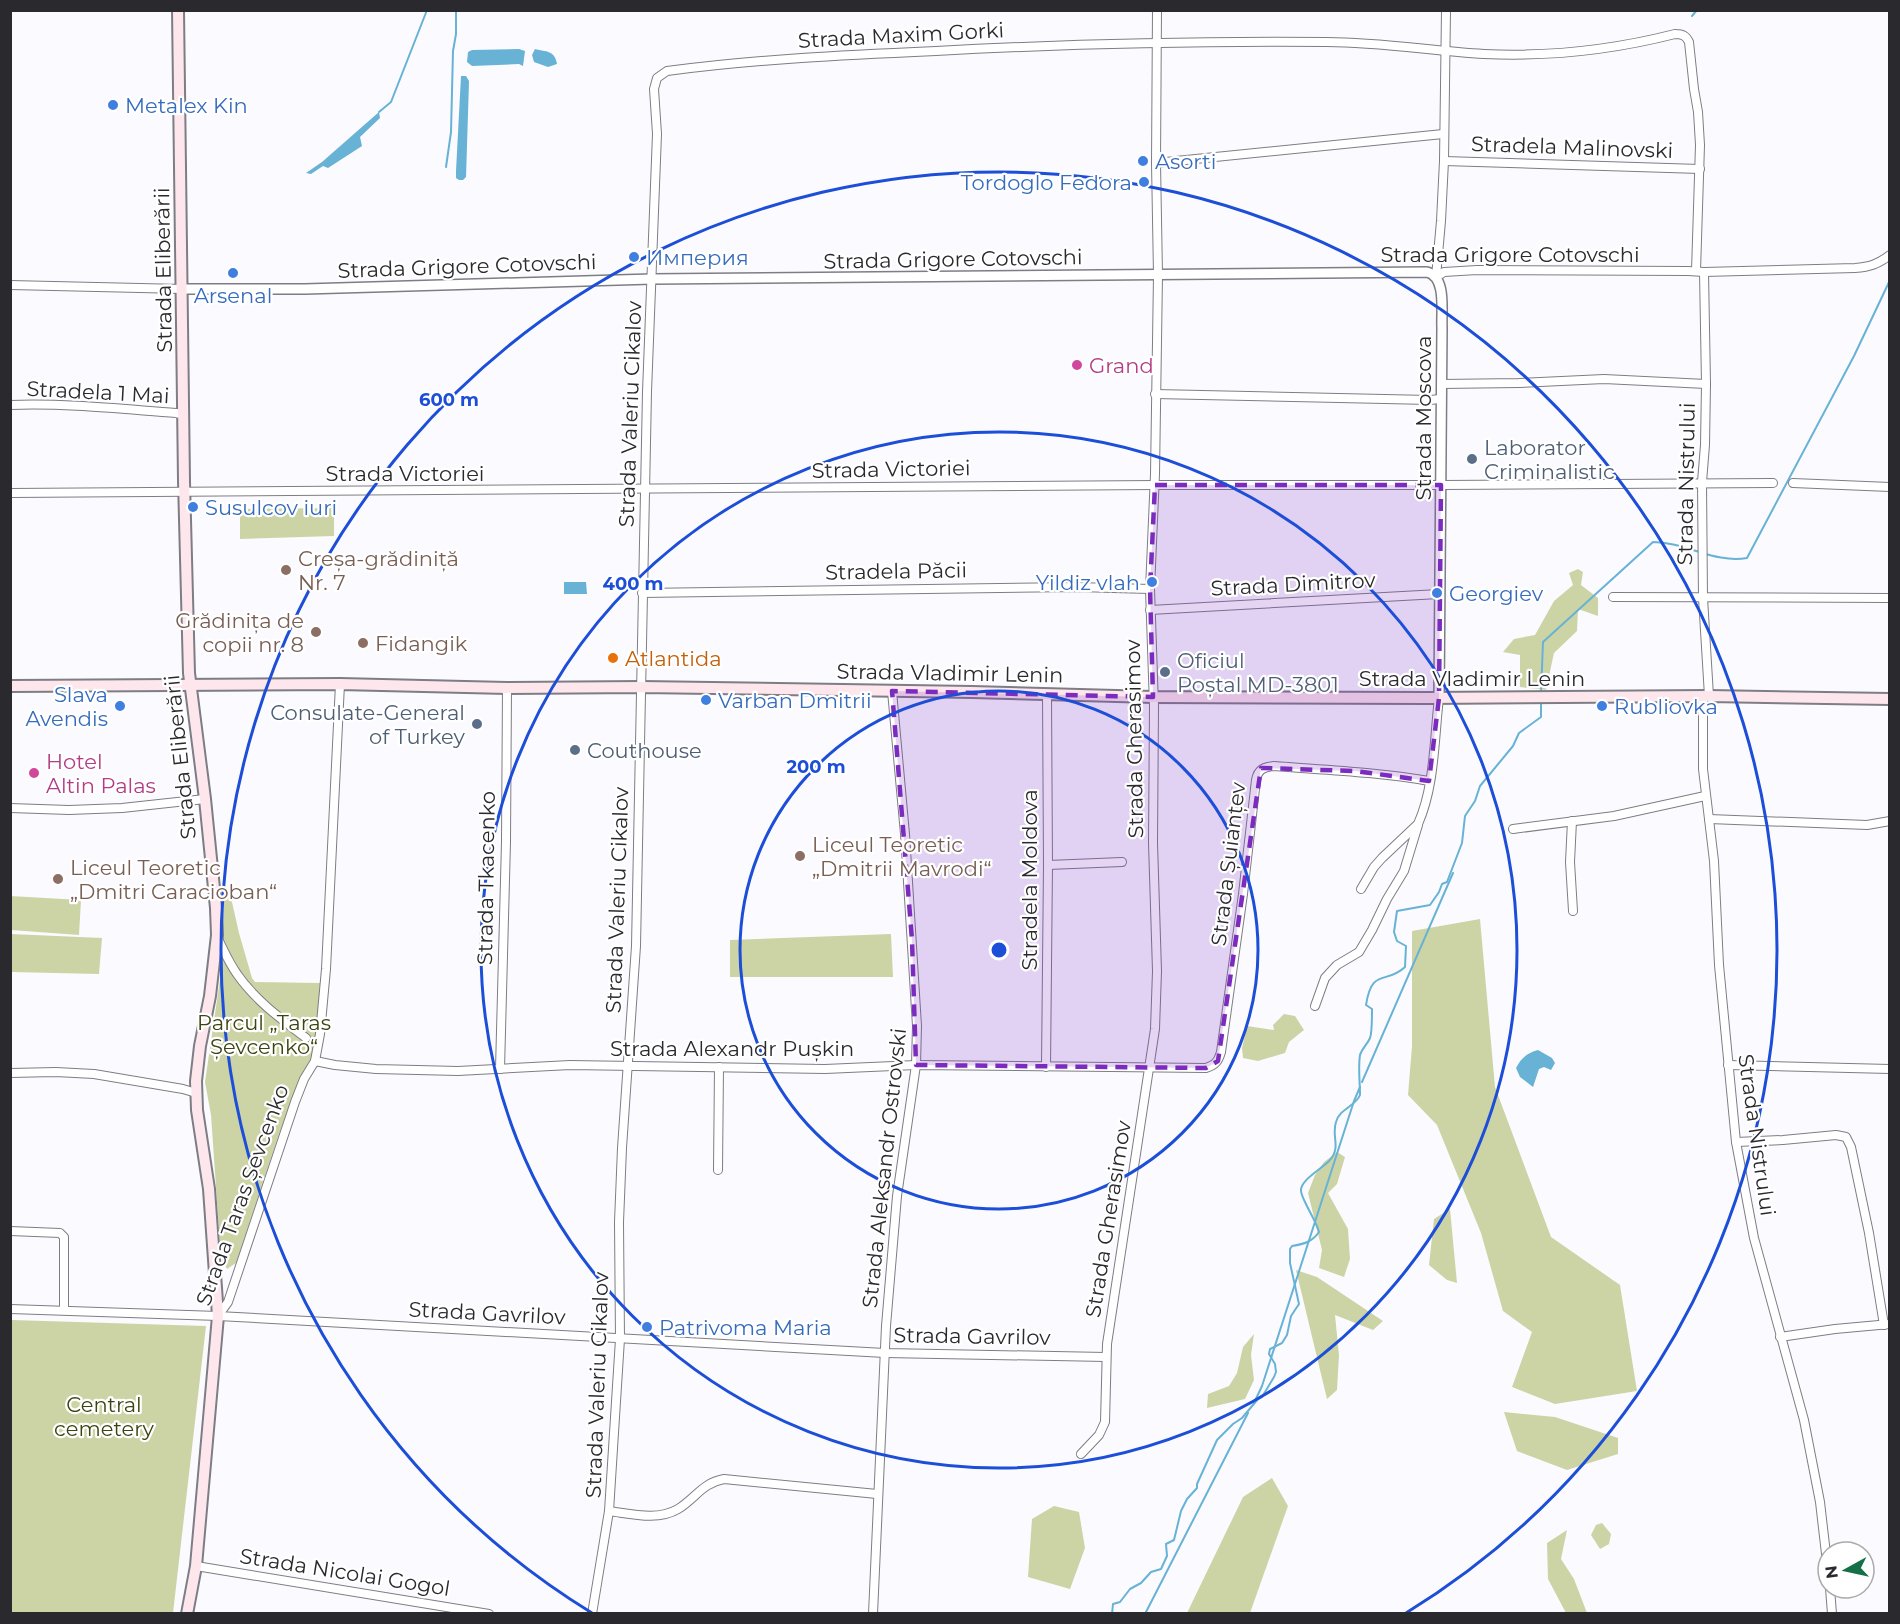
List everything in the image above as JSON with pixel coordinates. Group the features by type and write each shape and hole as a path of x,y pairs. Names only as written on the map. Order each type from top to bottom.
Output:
{"main road":[{"name":"Strada Eliberării","path":"178,10 190,685 205,799 217,935 210,996 197,1069 196,1093 209,1189 218,1316"},
{"name":"Strada Vladimir Lenin","path":"10,686 340,684 507,688 642,687 1153,697 1706,696 1890,699"},
{"name":"Strada Taras Șevcenko","path":"187,1614 195,1566 218,1316"}],"street":[{"name":"Strada Gherasimov","path":"1081,1454 1099,1435 1105,1422 1106,1357 1155,1029 1157,970 1150,589 1155,485 1158,275 1157,10"},
{"name":"Strada Moscova","path":"1315,1006 1325,978 1337,965 1359,952 1404,871 1425,808 1429,781 1439,698 1441,384 1440,291 1436,277 1444,161 1446,10"},
{"name":"Strada Maxim Gorki","path":"657,78 667,71 763,60 1030,46 1158,42 1355,42 1407,45 1446,51 1527,55 1594,51 1676,34 1686,36"},
{"name":"Strada Nistrului","path":"1686,36 1691,48 1698,112 1700,272 1706,384 1706,445 1702,482 1706,696 1703,769 1714,861 1719,965 1728,1065 1736,1142 1754,1239 1804,1420 1820,1502 1824,1540"},
{"name":"Strada Valeriu Cikalov","path":"592,1614 609,1511 620,1339 619,1222 636,946 647,392 657,134 654,89 657,78"},
{"name":"Stradela Malinovski","path":"1156,164 1443,134"},
{"name":"Stradela Malinovski","path":"1444,161 1700,170"},
{"name":"Strada Grigore Cotovschi","path":"10,285 305,290 652,279 1427,272 1436,277 1444,272 1477,270 1700,272 1869,267 1878,264 1890,255"},
{"path":"1441,384 1604,379 1706,384"},
{"path":"1155,394 1440,399"},
{"name":"Stradela 1 Mai","path":"10,405 38,404 184,415"},
{"name":"Strada Victoriei","path":"10,493 1773,483"},
{"path":"1793,483 1890,487"},
{"name":"Stradela Păcii","path":"642,593 1077,587 1150,589"},
{"name":"Strada Dimitrov","path":"1150,610 1439,594"},
{"path":"1612,597 1890,598"},
{"name":"Strada Taras Șevcenko","path":"218,1316 228,1302 295,1102 304,1079 315,1061 326,969 340,684"},
{"name":"Strada Tkacenko","path":"500,1069 506,842 507,688"},
{"name":"Strada Aleksandr Ostrovski","path":"873,1614 885,1353 897,1196 916,1065 917,1026 905,834 891,691"},
{"name":"Stradela Moldova","path":"1046,1067 1047,694"},
{"name":"Strada Șuianțev","path":"1149,1068 1206,1068 1214,1066 1218,1061 1228,1010 1256,780 1260,770 1274,766 1355,771 1429,781"},
{"path":"1513,829 1642,811 1705,796"},
{"path":"10,808 69,810 122,808 205,799"},
{"path":"1708,819 1859,825 1890,821"},
{"path":"1572,821 1570,862 1573,911"},
{"name":"Strada Moscova","path":"1360,890 1382,858 1418,824"},
{"path":"1048,865 1122,862"},
{"path":"217,935 230,964 250,990 278,1017 306,1038"},
{"name":"Strada Alexandr Pușkin","path":"315,1061 376,1069 458,1071 570,1065 825,1069 916,1065 1149,1068"},
{"path":"1728,1065 1890,1069"},
{"path":"718,1170 719,1067"},
{"path":"10,1073 94,1074 196,1093"},
{"path":"1736,1142 1836,1135 1846,1137 1851,1147 1887,1324 1780,1337"},
{"path":"10,1230 60,1233 64,1236 64,1310"},
{"name":"Strada Gavrilov","path":"10,1309 218,1316 885,1353 1106,1357"},
{"path":"609,1511 638,1515 664,1515 679,1509 713,1481 724,1479 877,1494"},
{"name":"Strada Nicolai Gogol","path":"195,1566 489,1614"}],"highlighted area":[{"path":"1155,485 1441,485 1439,698 1429,781 1355,771 1261,768 1218,1061 1206,1068 916,1065 912,940 892,691 1153,697 1150,589"}],"green space":[{"path":"334,508 334,536 240,539 240,509"},
{"path":"1578,569 1583,572 1581,585 1598,598 1598,616 1578,609 1577,631 1554,653 1546,690 1520,687 1520,655 1503,652 1514,639 1535,635 1554,601 1573,585 1569,573"},
{"name":"Parcul „Taras Șevcenko“","path":"224,887 229,889 239,933 255,982 320,983 316,1042 310,1060 300,1077 278,1137 236,1263 227,1269 222,1260 220,1245 211,1115 205,1082 222,966"},
{"path":"10,896 81,900 79,935 11,930"},
{"path":"1480,919 1495,1087 1551,1237 1620,1285 1637,1391 1555,1404 1512,1387 1532,1332 1503,1311 1481,1233 1437,1125 1408,1095 1412,1046 1412,931"},
{"path":"11,934 102,938 99,974 11,972"},
{"path":"891,934 893,977 730,977 730,940"},
{"path":"1284,1014 1295,1016 1304,1030 1289,1042 1285,1053 1258,1061 1243,1058 1242,1048 1247,1026 1274,1030 1273,1025"},
{"path":"1337,1152 1345,1157 1337,1184 1328,1193 1348,1229 1350,1259 1344,1277 1319,1268 1322,1250 1308,1193 1315,1175 1324,1162"},
{"path":"1450,1209 1457,1283 1447,1280 1429,1265 1434,1219"},
{"path":"1296,1270 1317,1277 1383,1321 1373,1330 1335,1315 1339,1355 1337,1390 1327,1399"},
{"name":"Central cemetery","path":"12,1320 206,1326 173,1613 11,1613 10,1329"},
{"path":"1254,1334 1251,1355 1254,1380 1245,1399 1207,1408 1208,1394 1229,1386 1237,1373 1243,1347"},
{"path":"1504,1412 1555,1417 1618,1438 1618,1454 1567,1470 1517,1451"},
{"path":"1272,1478 1288,1506 1250,1613 1187,1613 1243,1497"},
{"path":"1054,1506 1079,1512 1085,1548 1070,1589 1028,1577 1032,1519"},
{"path":"1602,1523 1611,1534 1609,1544 1600,1549 1591,1535 1596,1525"},
{"path":"1567,1530 1561,1559 1574,1579 1587,1613 1566,1613 1548,1579 1547,1543"}],"water":[{"path":"519,49 525,51 523,66 519,64 472,66 467,62 468,52 472,50"},
{"path":"535,49 552,54 557,64 548,67 534,62 532,55"},
{"path":"461,76 466,76 469,81 466,177 459,180 456,178"},
{"path":"379,112 380,118 360,137 362,146 328,168 323,166 311,174 306,173 322,162"},
{"path":"564,582 586,582 587,594 564,594"},
{"path":"1538,1050 1552,1058 1555,1063 1551,1070 1544,1067 1539,1069 1533,1087 1520,1077 1516,1068 1525,1056"}],"waterway":[{"path":"379,112 391,102 427,10"},
{"path":"446,167 451,132 456,10"},
{"path":"1692,16 1697,10"},
{"path":"1541,693 1543,642 1653,542 1677,545 1723,558 1747,558 1854,356 1890,280"},
{"path":"1112,1614 1113,1604 1120,1602 1130,1589 1141,1583 1151,1572 1161,1569 1167,1556 1166,1544 1174,1540 1181,1511 1187,1499 1197,1488 1217,1440 1262,1397 1274,1377 1275,1364 1269,1354 1270,1349 1282,1343 1287,1335 1291,1316 1299,1304 1290,1263 1290,1249 1292,1246 1311,1240 1319,1232 1301,1193 1302,1186 1333,1156 1336,1146 1335,1127 1338,1118 1360,1095 1359,1060 1371,1036 1372,1009 1366,1005 1372,986 1381,978 1392,975 1405,967 1406,946 1397,941 1394,932 1397,911 1430,905 1442,884 1447,882 1462,843 1465,816 1475,801 1480,786 1513,746 1519,733 1541,717 1541,701"},
{"path":"1362,1082 1453,873"},
{"path":"1254,1403 1262,1386 1360,1087"},
{"path":"1145,1614 1248,1413"}],"place":[{"name":"Metalex Kin","path":"113,105"},
{"name":"Asorti","path":"1143,161"},
{"name":"Tordoglo Fedora","path":"1144,182"},
{"name":"Империя","path":"634,257"},
{"name":"Arsenal","path":"233,273"},
{"name":"Grand","path":"1077,365"},
{"name":"Laborator Criminalistic","path":"1472,459"},
{"name":"Susulcov iuri","path":"193,507"},
{"name":"Creșa-grădiniță Nr. 7","path":"286,570"},
{"name":"Yildiz vlah","path":"1152,582"},
{"name":"Georgiev","path":"1437,593"},
{"name":"Grădinița de copii nr. 8","path":"316,632"},
{"name":"Fidangik","path":"363,643"},
{"name":"Atlantida","path":"613,658"},
{"name":"Oficiul Poștal MD-3801","path":"1165,672"},
{"name":"Varban Dmitrii","path":"706,700"},
{"name":"Slava Avendis","path":"120,706"},
{"name":"Rubliovka","path":"1602,706"},
{"name":"Consulate-General of Turkey","path":"477,724"},
{"name":"Couthouse","path":"575,750"},
{"name":"Hotel Altin Palas","path":"34,773"},
{"name":"Liceul Teoretic „Dmitrii Mavrodi“","path":"800,856"},
{"name":"Liceul Teoretic „Dmitri Caracioban“","path":"58,879"},
{"name":"Patrivoma Maria","path":"647,1327"}]}
